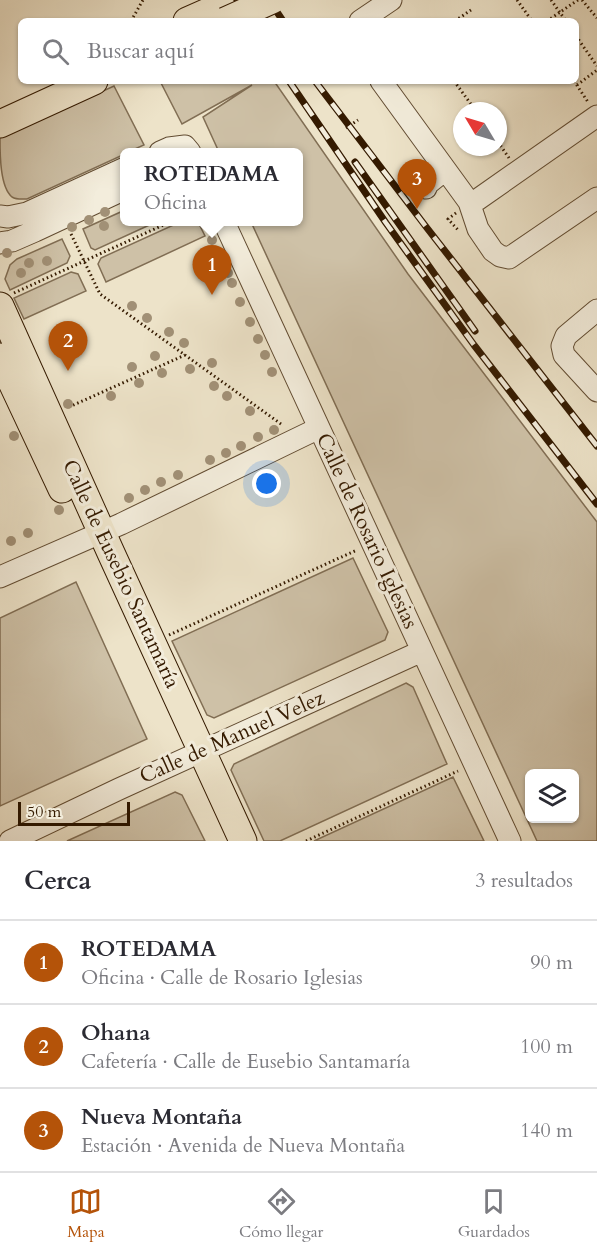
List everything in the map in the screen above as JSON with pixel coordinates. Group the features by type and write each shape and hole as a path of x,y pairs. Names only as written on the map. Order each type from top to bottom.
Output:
{"main road":[{"path":"195,18 235,0"},
{"path":"232,18 272,0"},
{"path":"0,108 52,84"},
{"path":"0,124 87,84"},
{"name":"Calle de Eusebio Santamaría","path":"4,301 93,536 194,754 243,841"},
{"name":"Calle de Eusebio Santamaría","path":"0,357 93,536 152,643 225,841"}],"street":[{"path":"364,18 391,0"},
{"path":"383,84 469,202 478,229 493,251 504,258 509,258 597,198"},
{"path":"477,200 593,109"},
{"path":"0,216 8,217 27,213 120,170"},
{"path":"426,188 425,186 445,170"},
{"path":"0,243 12,241 120,191"},
{"name":"Calle de Rosario Iglesias","path":"226,226 510,841"},
{"path":"597,309 566,336 562,345 564,355 597,391"},
{"path":"0,577 93,536 319,428"},
{"name":"Calle de Manuel Velez","path":"10,841 194,754 422,651"}],"path":[{"path":"133,18 144,0"},
{"path":"517,0 530,18"},
{"path":"551,0 564,18"},
{"path":"551,18 580,0 597,18"},
{"path":"459,18 471,10"},
{"path":"579,41 597,68 579,83"},
{"path":"456,84 469,102"},
{"path":"576,85 593,109"},
{"path":"346,128 358,120"},
{"path":"4,301 84,261 162,226"},
{"path":"70,232 100,294 281,424"},
{"path":"62,410 185,355"},
{"path":"152,643 372,543"},
{"path":"306,841 473,764"}],"shaded area":[{"path":"162,84 276,84 408,274 597,522 597,841 537,841 529,823 579,823 579,769 525,769 525,815 253,226 303,226 303,148 217,148 203,117 252,85 182,124"},
{"path":"114,86 144,145 137,148 120,148 120,156 27,199 18,199 12,197 5,186 0,138"},
{"path":"120,212 120,226 147,226 95,250 91,248 83,229"},
{"path":"171,226 200,226 205,236 106,282 98,264 101,258"},
{"path":"62,239 70,256 67,263 10,290 5,279 10,265 17,259"},
{"path":"71,272 78,274 86,291 24,319 14,298"},
{"path":"353,558 388,632 385,640 214,718 207,715 172,641"},
{"path":"76,582 147,739 0,806 0,618"},
{"path":"406,683 413,687 447,764 280,841 264,841 231,770 234,764"},
{"path":"453,777 484,841 314,841"},
{"path":"175,792 182,795 205,841 67,841"}],"railway":[{"path":"237,0 248,18"},
{"path":"269,0 281,18"},
{"path":"291,84 386,223 474,345 597,504"},
{"path":"317,84 597,446"},
{"path":"355,162 475,331"}],"place":[{"name":"Nueva Montaña","path":"417,209"},
{"name":"ROTEDAMA","path":"212,295"},
{"name":"Ohana","path":"68,371"}]}
